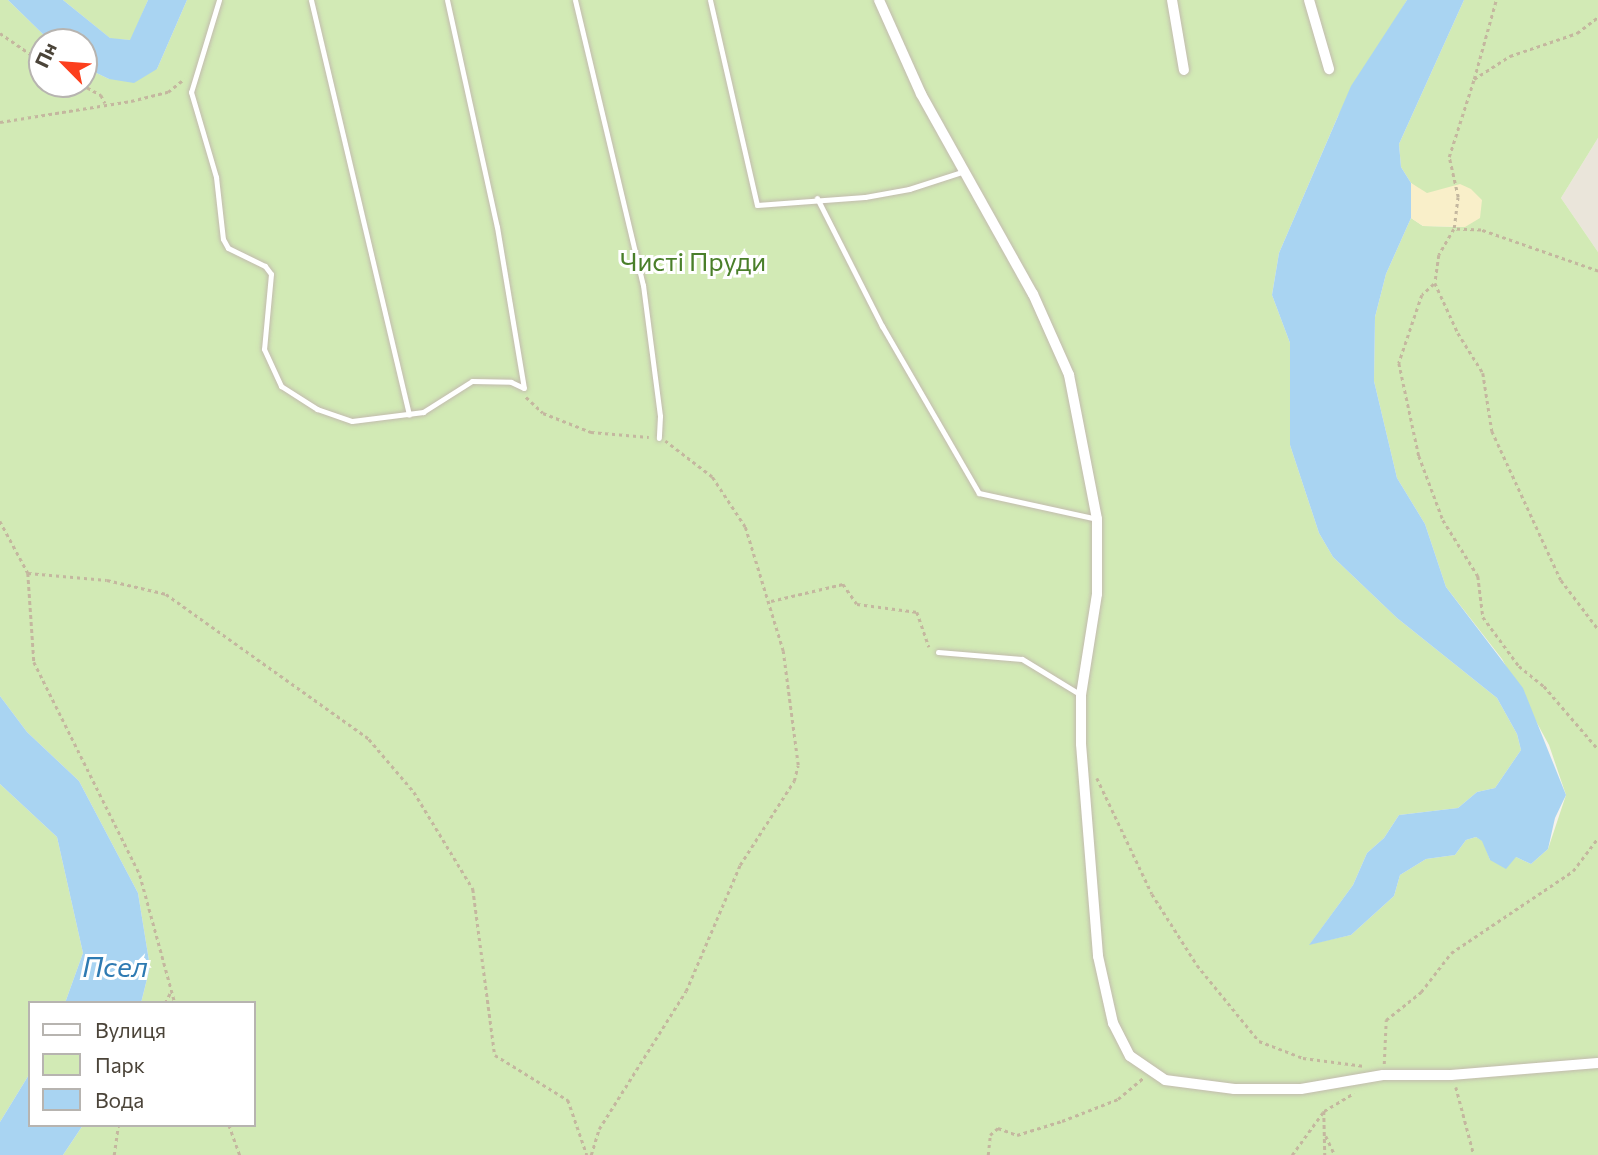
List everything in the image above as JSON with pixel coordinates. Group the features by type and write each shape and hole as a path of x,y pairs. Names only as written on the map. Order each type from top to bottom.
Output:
{"street":[{"path":"879,0 901,49 1033,294 1069,374 1097,519 1097,594 1081,695 1098,956 1113,1023 1130,1056 1165,1080 1234,1089 1301,1089 1384,1075 1451,1075 1598,1063"},
{"path":"1172,0 1184,70"},
{"path":"1309,0 1329,69"}],"lane":[{"path":"219,0 191,92 216,177 223,239 228,248 265,266 271,274 264,337 272,372 281,386 331,415 352,421 423,412 472,381 511,382 524,388"},
{"path":"310,0 409,415"},
{"path":"447,0 497,227 524,388"},
{"path":"575,0 643,285 660,416 659,438"},
{"path":"710,0 757,205 817,198 865,197 909,189 965,171"},
{"path":"817,198 881,326 979,493 1097,519"},
{"path":"939,652 1022,659 1081,695"}],"path":[{"path":"1496,0 1474,79 1451,144 1458,197 1454,229 1440,255 1436,283 1458,333 1483,373 1492,430 1561,580 1598,629"},
{"path":"1474,79 1510,56 1577,33 1598,17"},
{"path":"0,33 28,52"},
{"path":"0,122 168,92 198,70"},
{"path":"98,93 105,103"},
{"path":"1454,229 1481,230 1598,271"},
{"path":"1436,283 1422,295 1399,363 1419,456 1443,520 1478,576 1483,617 1518,666 1545,686 1598,749"},
{"path":"524,388 527,401 566,424 591,432 659,438 683,452 732,502 771,601 783,651 798,765 794,781 760,828 686,991 598,1129 589,1155"},
{"path":"0,521 28,573 34,662 140,875 175,1001"},
{"path":"28,573 107,580 166,594 369,739 414,792 473,889 495,1055 568,1100 589,1155"},
{"path":"771,601 843,584 857,604 917,612 929,646 939,652"},
{"path":"1091,767 1152,894 1197,965 1259,1041 1303,1058 1359,1064 1384,1075 1386,1020 1421,992 1451,953 1573,871 1598,838"},
{"path":"166,1001 171,992"},
{"path":"988,1155 990,1135 998,1128 1017,1135 1062,1121 1125,1094 1149,1069"},
{"path":"1455,1085 1474,1155"},
{"path":"1292,1155 1324,1111 1360,1089"},
{"path":"1324,1111 1325,1155"},
{"path":"114,1155 118,1127"},
{"path":"230,1127 240,1155"},
{"path":"1324,1133 1335,1155"}],"shaded area":[{"path":"1598,138 1598,252 1561,198"}],"green space":[{"name":"Чисті Пруди","path":"0,0 8,0 37,28 28,28 28,98 98,98 98,74 109,79 157,69 187,0 1407,0 1338,116 1279,253 1272,295 1290,343 1290,445 1319,533 1333,557 1397,618 1497,698 1517,734 1521,750 1495,788 1477,792 1458,808 1399,815 1384,838 1367,853 1353,885 1310,944 1351,935 1394,896 1400,875 1426,859 1455,855 1466,840 1476,837 1483,841 1490,860 1516,857 1531,864 1548,849 1566,795 1549,745 1502,659 1446,587 1425,524 1397,478 1374,381 1375,317 1386,274 1411,218 1423,226 1464,227 1411,183 1401,167 1399,144 1464,0 1598,0 1598,138 1561,198 1598,252 1598,1155 63,1155 82,1127 256,1127 256,1001 142,1001 150,967 138,893 79,781 27,732 0,696"},
{"path":"63,0 148,0 131,40 111,39"},
{"path":"0,784 57,837 83,953 66,1001 28,1001 28,1076 0,1122"}],"sand":[{"path":"1411,183 1427,193 1460,184 1471,189 1482,200 1480,218 1465,227 1423,226 1411,218"}],"water":[{"path":"8,0 63,0 98,28 37,28"},
{"path":"148,0 187,0 157,69 134,83 109,79 98,74 98,28 110,38 130,40"},
{"path":"1407,0 1464,0 1399,144 1401,167 1411,183 1411,218 1386,274 1375,317 1374,381 1397,478 1425,524 1446,587 1523,688 1566,795 1555,818 1548,849 1531,864 1516,857 1506,869 1490,860 1482,841 1476,837 1466,840 1455,855 1426,859 1400,875 1394,896 1351,935 1309,945 1353,885 1367,853 1384,838 1399,815 1458,808 1477,792 1495,788 1521,750 1517,734 1497,698 1397,618 1333,557 1319,533 1290,445 1290,343 1272,295 1279,253 1351,86"},
{"name":"Псел","path":"0,696 27,732 79,781 138,893 150,967 142,1001 66,1001 83,953 57,837 0,784"},
{"path":"28,1076 28,1127 82,1127 63,1155 0,1155 0,1122"}]}
